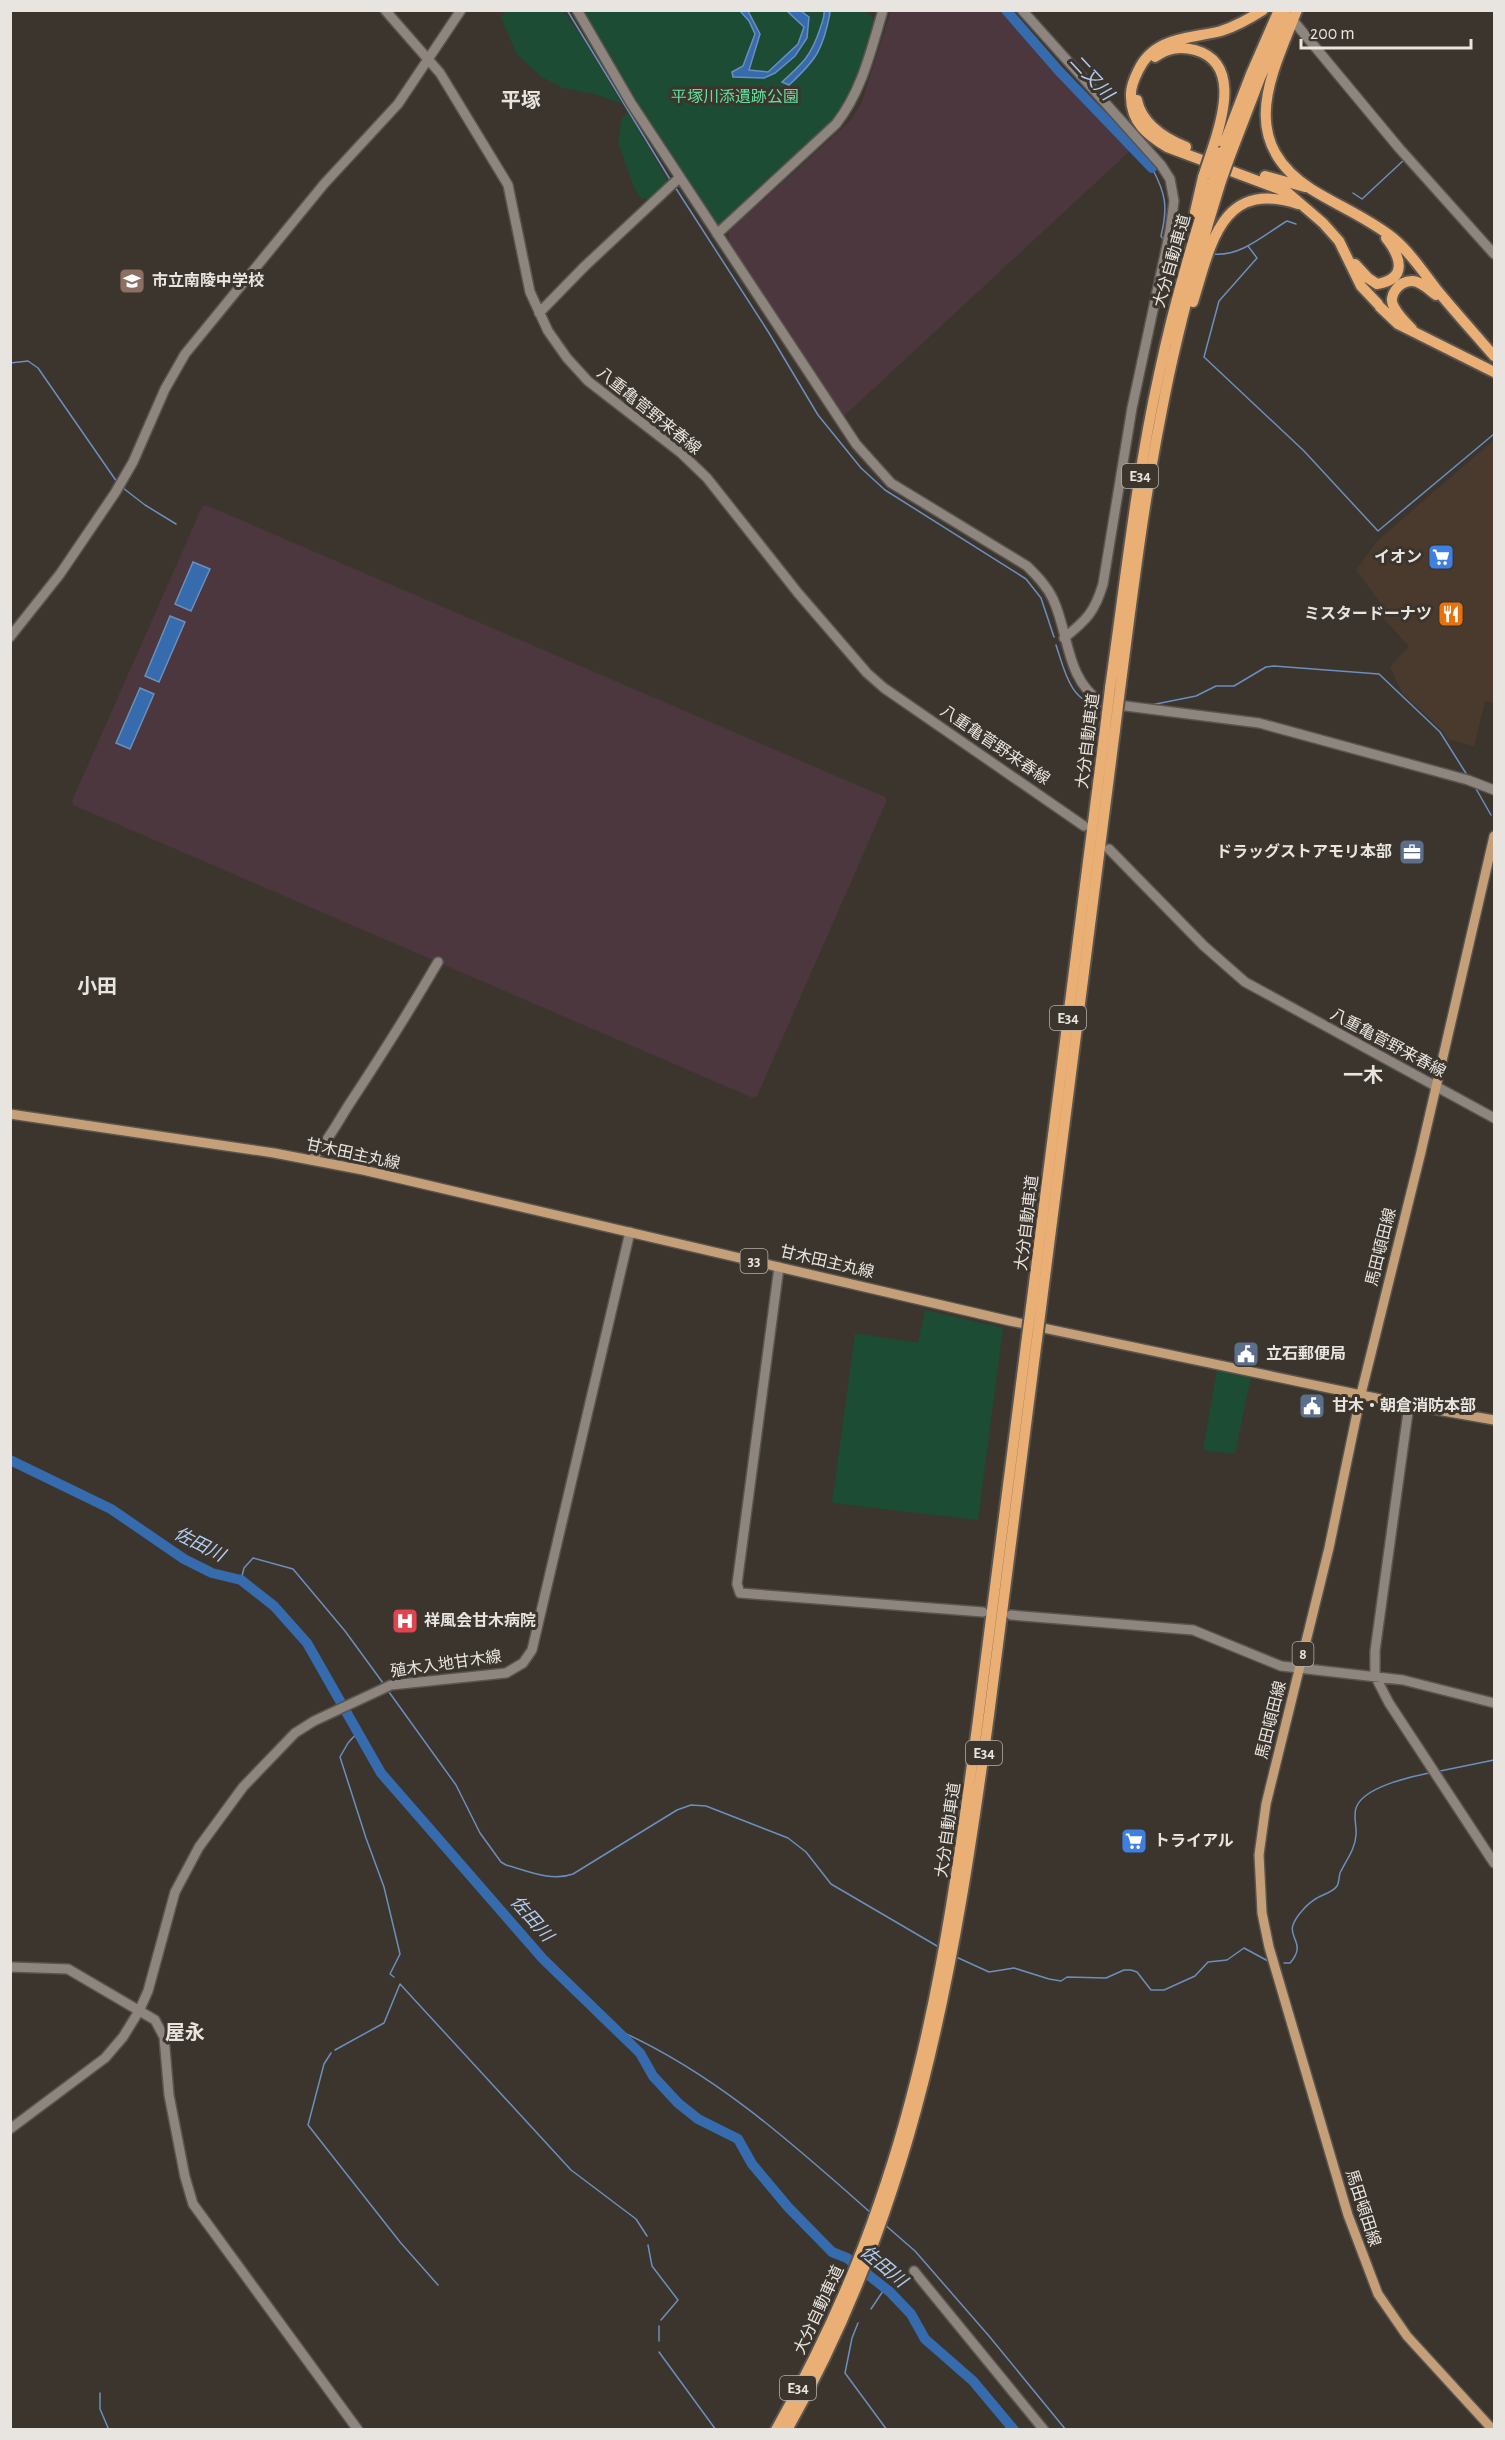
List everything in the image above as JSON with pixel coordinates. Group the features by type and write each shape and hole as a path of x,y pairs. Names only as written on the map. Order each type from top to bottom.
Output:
{"highway":[{"path":"1263,10 1242,24 1162,44 1141,63 1133,80 1130,95 1136,121 1147,133 1167,147 1280,189 1305,206 1339,241 1361,286 1398,324 1494,372"},
{"name":"大分自動車道","path":"787,2430 824,2349 898,2160 927,2030 956,1876 1032,1338 1144,452 1159,375 1202,230 1212,179 1251,74 1279,10"},
{"name":"大分自動車道","path":"1222,151 1260,78 1290,10"},
{"path":"1297,10 1270,81 1265,115 1271,143 1282,165 1311,189 1355,212 1394,239 1494,356"},
{"path":"1222,151 1225,93 1224,82 1217,63 1200,52 1180,47 1164,51 1148,62 1137,85 1137,101 1139,109 1152,126 1167,138 1200,153 1311,189"},
{"path":"1189,270 1202,230 1232,214 1250,200 1283,199 1305,206"},
{"path":"1348,256 1368,278 1377,284 1392,279 1398,271 1400,261 1392,245 1379,229"},
{"name":"大分自動車道","path":"1115,689 1154,453 1188,316 1189,270"},
{"path":"1416,334 1393,306 1392,297 1395,290 1402,283 1411,281 1419,283 1447,302"},
{"name":"大分自動車道","path":"776,2430 824,2349"}],"main road":[{"name":"馬田頓田線","path":"1493,2430 1407,2336 1378,2294 1348,2215 1269,1947 1262,1913 1259,1855 1266,1804 1329,1548 1361,1395 1494,836"},
{"name":"甘木田主丸線","path":"10,1114 311,1160 385,1175 1010,1321 1409,1405 1494,1420"}],"street":[{"name":"八重亀菅野来春線","path":"385,10 440,73 508,185 530,292 548,331 567,358 588,381 681,453 706,478 798,593 867,673 884,688 1084,826"},
{"path":"10,637 60,574 120,485 184,354 324,184 398,104 461,10"},
{"path":"577,10 674,182 717,234 856,444 891,483 1027,566 1041,580 1053,599 1079,682 1089,694 1102,703 1259,723 1468,780 1494,790"},
{"path":"717,234 836,124 850,106 859,87 883,10"},
{"path":"1022,10 1161,165 1170,179 1174,201 1167,245 1132,408 1103,584 1096,606 1084,622 1064,638"},
{"path":"1296,24 1407,157 1494,254"},
{"path":"539,313 674,182"},
{"path":"10,621 20,625"},
{"name":"八重亀菅野来春線","path":"1109,849 1204,946 1245,982 1436,1084 1494,1118"},
{"path":"311,1160 324,1145 404,1022 438,962"},
{"name":"殖木入地甘木線","path":"10,2129 105,2058 123,2037 139,2011 156,1968 175,1892 200,1847 243,1787 295,1733 314,1720 391,1686 506,1673 523,1663 532,1650 630,1232"},
{"path":"779,1267 737,1584 740,1593 983,1612"},
{"path":"1409,1405 1375,1651 1375,1676 1389,1703 1494,1863"},
{"path":"1011,1615 1193,1630 1281,1666 1375,1676 1430,1686 1494,1703"},
{"path":"10,1967 68,1969 155,2020 164,2037 169,2094 185,2177 193,2204 209,2229 358,2430"},
{"path":"914,2271 1044,2430"}],"shaded area":[{"path":"891,11 1004,11 1131,150 844,416 729,243 729,231 849,122 861,104"},
{"path":"1494,440 1494,703 1485,701 1474,746 1448,739 1443,731 1402,693 1390,667 1409,646 1383,618 1384,608 1356,570 1377,541"},
{"path":"206,505 885,797 887,800 757,1096 753,1098 73,805 72,801 202,507"}],"green space":[{"name":"平塚川添遺跡公園","path":"864,10 876,21 856,87 835,121 721,226 715,225 686,182 582,11"},
{"path":"506,11 563,11 582,37 622,104 595,94 563,88 540,76 516,53 501,17"},
{"path":"628,113 669,183 650,200 641,198 634,188 618,142 622,117"},
{"path":"925,1310 1003,1328 978,1520 832,1503 855,1333 918,1343"},
{"path":"1217,1370 1251,1377 1235,1454 1203,1450"}],"water":[{"path":"740,11 748,11 760,34 749,70 768,72 798,44 804,27 787,11 801,11 809,17 807,38 795,56 775,73 764,78 733,77 732,72 743,66 755,34 749,21"},
{"path":"824,11 830,13 817,54 789,85 782,82 810,53 824,18"},
{"path":"193,562 210,569 191,611 175,604"},
{"path":"170,616 185,622 159,682 145,676"},
{"path":"140,688 154,694 130,749 116,743"}],"waterway":[{"path":"567,10 671,181"},
{"name":"二又川","path":"1006,10 1059,71 1152,168"},
{"path":"1353,193 1362,199 1405,159"},
{"path":"1152,168 1163,193 1165,217 1161,236 1164,241"},
{"path":"675,187 769,333 818,415 861,468 885,490 1026,579 1041,598 1054,637"},
{"path":"1213,254 1223,254 1243,248 1287,221 1296,224"},
{"path":"1248,246 1257,258 1219,301 1204,357 1304,451 1378,531 1494,434"},
{"path":"1169,247 1185,251"},
{"path":"10,363 28,361 38,368 117,482"},
{"path":"123,488 176,524"},
{"path":"1056,645 1070,684 1083,699 1102,707"},
{"path":"1151,705 1196,696 1216,686 1234,686 1266,667 1379,674 1440,732 1467,775"},
{"path":"1475,787 1491,815"},
{"name":"佐田川","path":"10,1460 111,1509 184,1559 212,1573 241,1580 274,1606 307,1643 381,1773 543,1959 640,2053 653,2076 678,2103 698,2119 738,2139 752,2164 788,2207 832,2252 847,2258 890,2292 911,2314 925,2339 973,2381 1014,2430"},
{"path":"241,1580 244,1568 253,1558 293,1569 345,1631 383,1683"},
{"path":"389,1692 456,1785 480,1833 501,1862 506,1865 548,1876 573,1874 677,1810 691,1805 706,1806 788,1838 806,1852 831,1884 937,1946"},
{"path":"358,1732 340,1757 384,1887 400,1954 390,1974 394,1977"},
{"path":"1440,1771 1494,1760"},
{"path":"1284,1963 1290,1963 1297,1951 1292,1930 1297,1918 1310,1903 1338,1885 1340,1873 1354,1845 1355,1811 1360,1801 1368,1794 1388,1784 1429,1773"},
{"path":"954,1956 989,1972 1014,1968 1061,1981 1067,1977 1106,1978 1124,1970 1131,1970 1137,1972 1151,1990 1164,1990 1195,1976 1208,1962 1227,1960 1244,1948 1268,1961"},
{"path":"335,2050 384,2023 400,1984 571,2170 636,2219 647,2236"},
{"path":"620,2031 655,2048 721,2089 783,2136 871,2213"},
{"path":"331,2053 324,2064 308,2125 400,2242 438,2285"},
{"path":"884,2224 915,2251 1066,2430"},
{"path":"648,2245 652,2266 678,2300 661,2320"},
{"path":"871,2309 885,2288"},
{"path":"858,2323 852,2338 845,2373 887,2430"},
{"path":"659,2326 659,2341"},
{"path":"659,2352 716,2430"},
{"path":"100,2393 100,2409 109,2430"}],"place":[{"name":"市立南陵中学校","path":"132,281"},
{"name":"イオン","path":"1441,557"},
{"name":"ミスタードーナツ","path":"1451,614"},
{"name":"ドラッグストアモリ本部","path":"1412,852"},
{"name":"立石郵便局","path":"1246,1354"},
{"name":"甘木・朝倉消防本部","path":"1312,1406"},
{"name":"祥風会甘木病院","path":"405,1621"},
{"name":"トライアル","path":"1134,1841"}],"district":[{"name":"平塚","path":"521,101"},
{"name":"小田","path":"97,987"},
{"name":"一木","path":"1363,1076"},
{"name":"屋永","path":"185,2033"}]}
